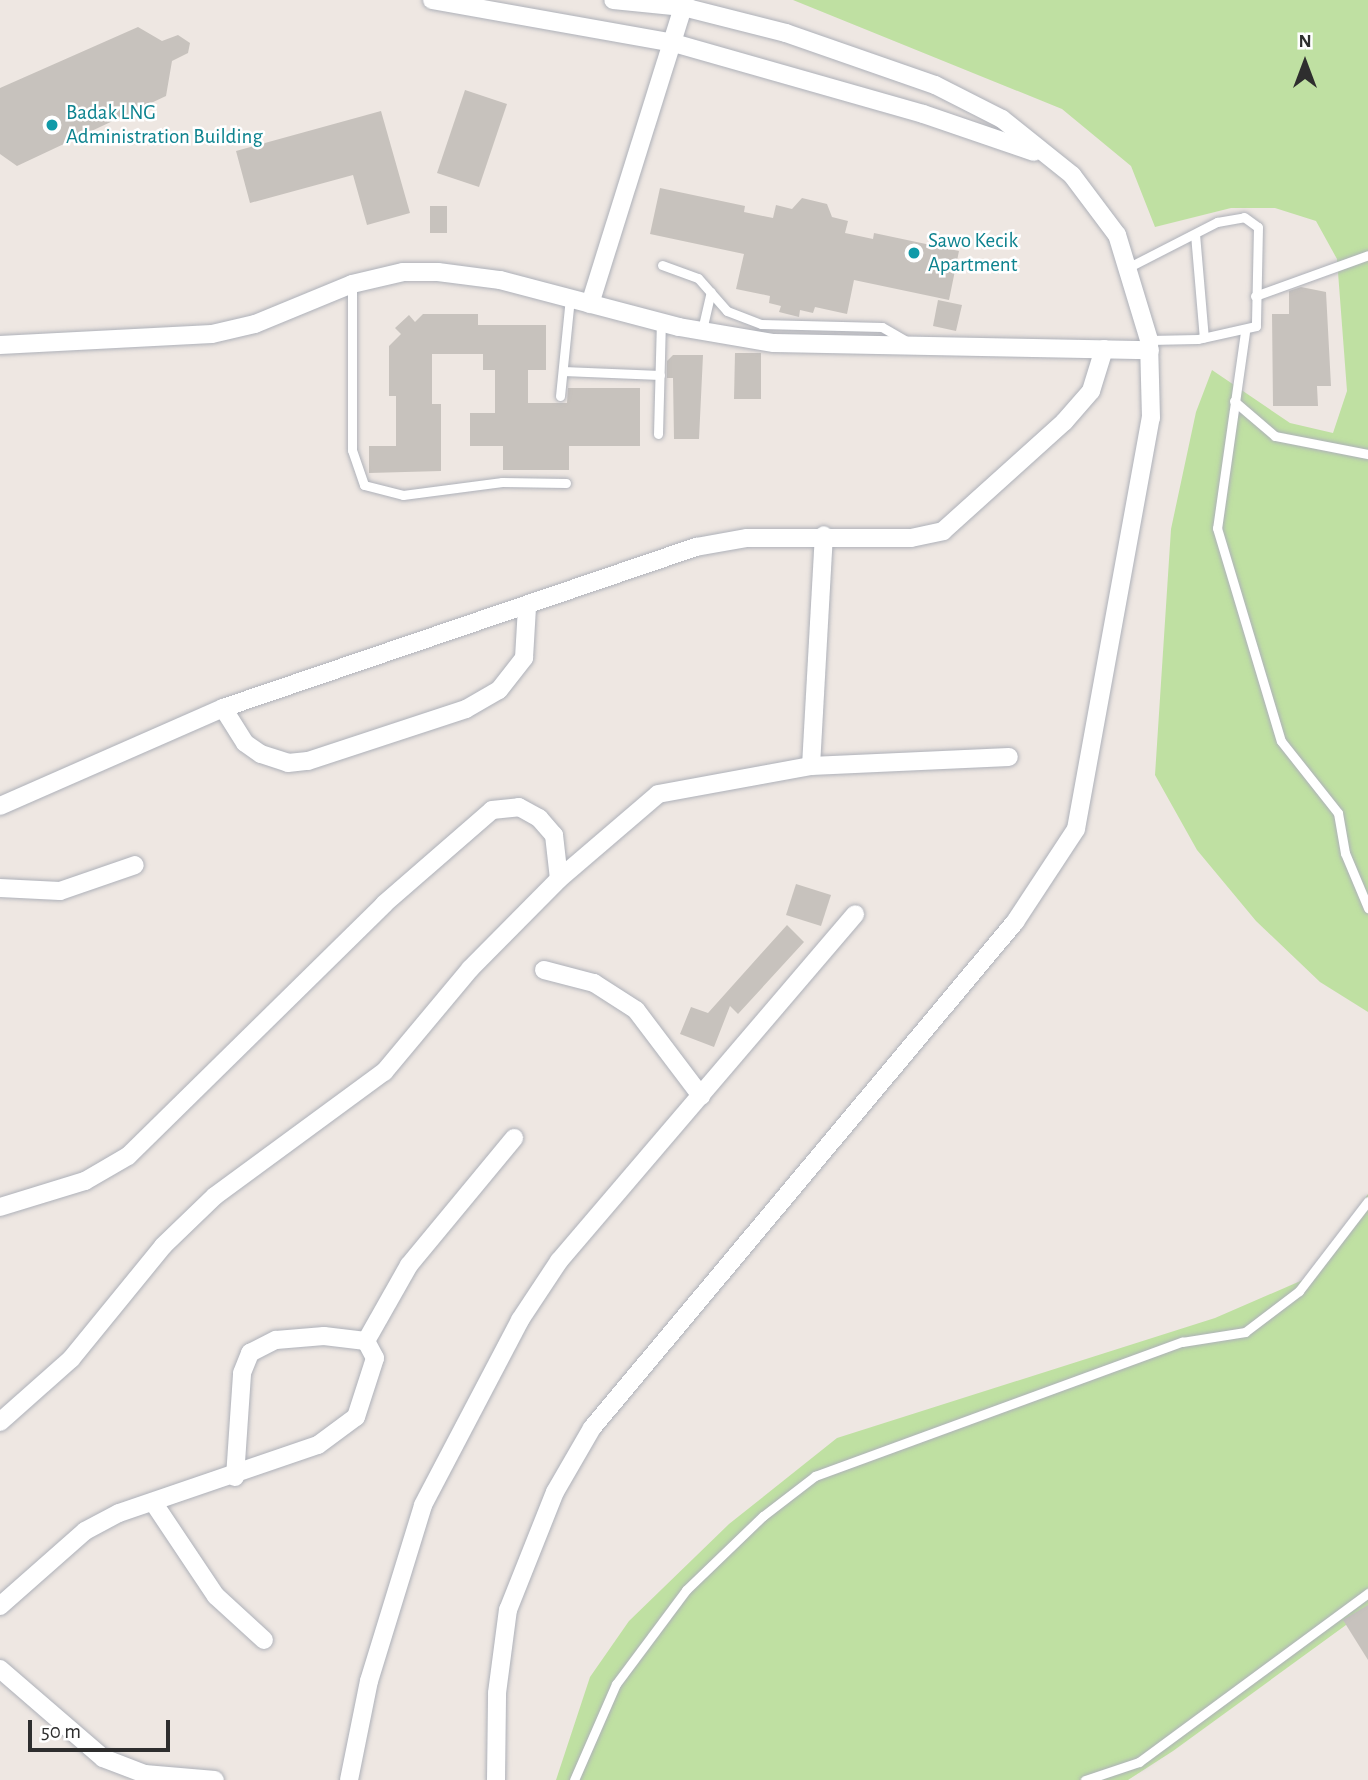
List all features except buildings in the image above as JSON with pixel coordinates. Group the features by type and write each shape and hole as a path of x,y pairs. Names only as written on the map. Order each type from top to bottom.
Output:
{"street":[{"path":"432,0 674,43 923,114 1044,156"},
{"path":"496,1780 497,1693 508,1610 555,1492 592,1428 1014,922 1076,829 1151,418 1150,345 1131,266 1090,198 1072,175 1044,156 1002,120 935,85 786,33 684,3 613,0"},
{"path":"590,304 674,43 684,3"},
{"path":"0,345 212,334 255,324 352,284 402,272 438,272 570,297 661,322 774,343 915,348 1104,349 1150,345"},
{"path":"0,806 223,708 527,608 696,547 747,538 911,538 943,531 1064,422 1091,391 1104,349"},
{"path":"811,766 824,536"},
{"path":"223,708 245,743 275,760 308,761 466,709 499,690 524,657 527,608"},
{"path":"0,1422 71,1359 163,1246 215,1196 384,1072 470,969 559,879 658,794 811,766 1009,757"},
{"path":"0,1207 85,1181 128,1156 384,904 492,810 519,807 539,818 554,835 559,879"},
{"path":"0,888 60,891 135,865"},
{"path":"349,1780 369,1681 423,1505 478,1395 559,1261 855,914"},
{"path":"544,970 594,983 636,1010 701,1096"},
{"path":"366,1342 409,1265 514,1138"},
{"path":"235,1477 242,1373 250,1353 276,1340 324,1336 366,1342"},
{"path":"0,1606 85,1531 153,1502 235,1477 318,1445 356,1417 375,1358 366,1342"},
{"path":"153,1502 216,1596 264,1640"},
{"path":"0,1669 103,1758 145,1774 215,1780"}],"lane":[{"path":"1131,266 1232,218 1253,220 1258,227 1255,296 1257,324 1245,332 1150,345"},
{"path":"1195,234 1204,338"},
{"path":"1255,296 1368,255"},
{"path":"662,265 698,278 727,311 761,324 883,327 896,330 915,348"},
{"path":"352,284 352,450 364,485 403,495 502,482 566,483"},
{"path":"702,330 711,292"},
{"path":"560,396 570,297"},
{"path":"658,434 661,322"},
{"path":"1245,332 1217,528 1281,741 1338,813 1345,853 1368,908"},
{"path":"563,371 660,375"},
{"path":"1234,401 1275,436 1368,454"},
{"path":"574,1780 616,1684 686,1590 763,1516 815,1476 1182,1342 1245,1332 1299,1291 1368,1200"},
{"path":"1085,1780 1139,1762 1368,1593"}],"green space":[{"path":"793,0 1368,0 1368,1012 1320,982 1256,921 1197,850 1155,775 1171,529 1196,412 1212,370 1290,423 1333,433 1347,391 1337,259 1316,221 1275,208 1231,208 1155,227 1131,166 1062,109"},
{"path":"1368,1194 1368,1609 1173,1751 1128,1780 556,1780 590,1677 629,1621 729,1524 837,1438 1215,1318 1312,1276"}],"place":[{"name":"Badak LNG Administration Building","path":"52,125"},
{"name":"Sawo Kecik Apartment","path":"914,253"}]}
